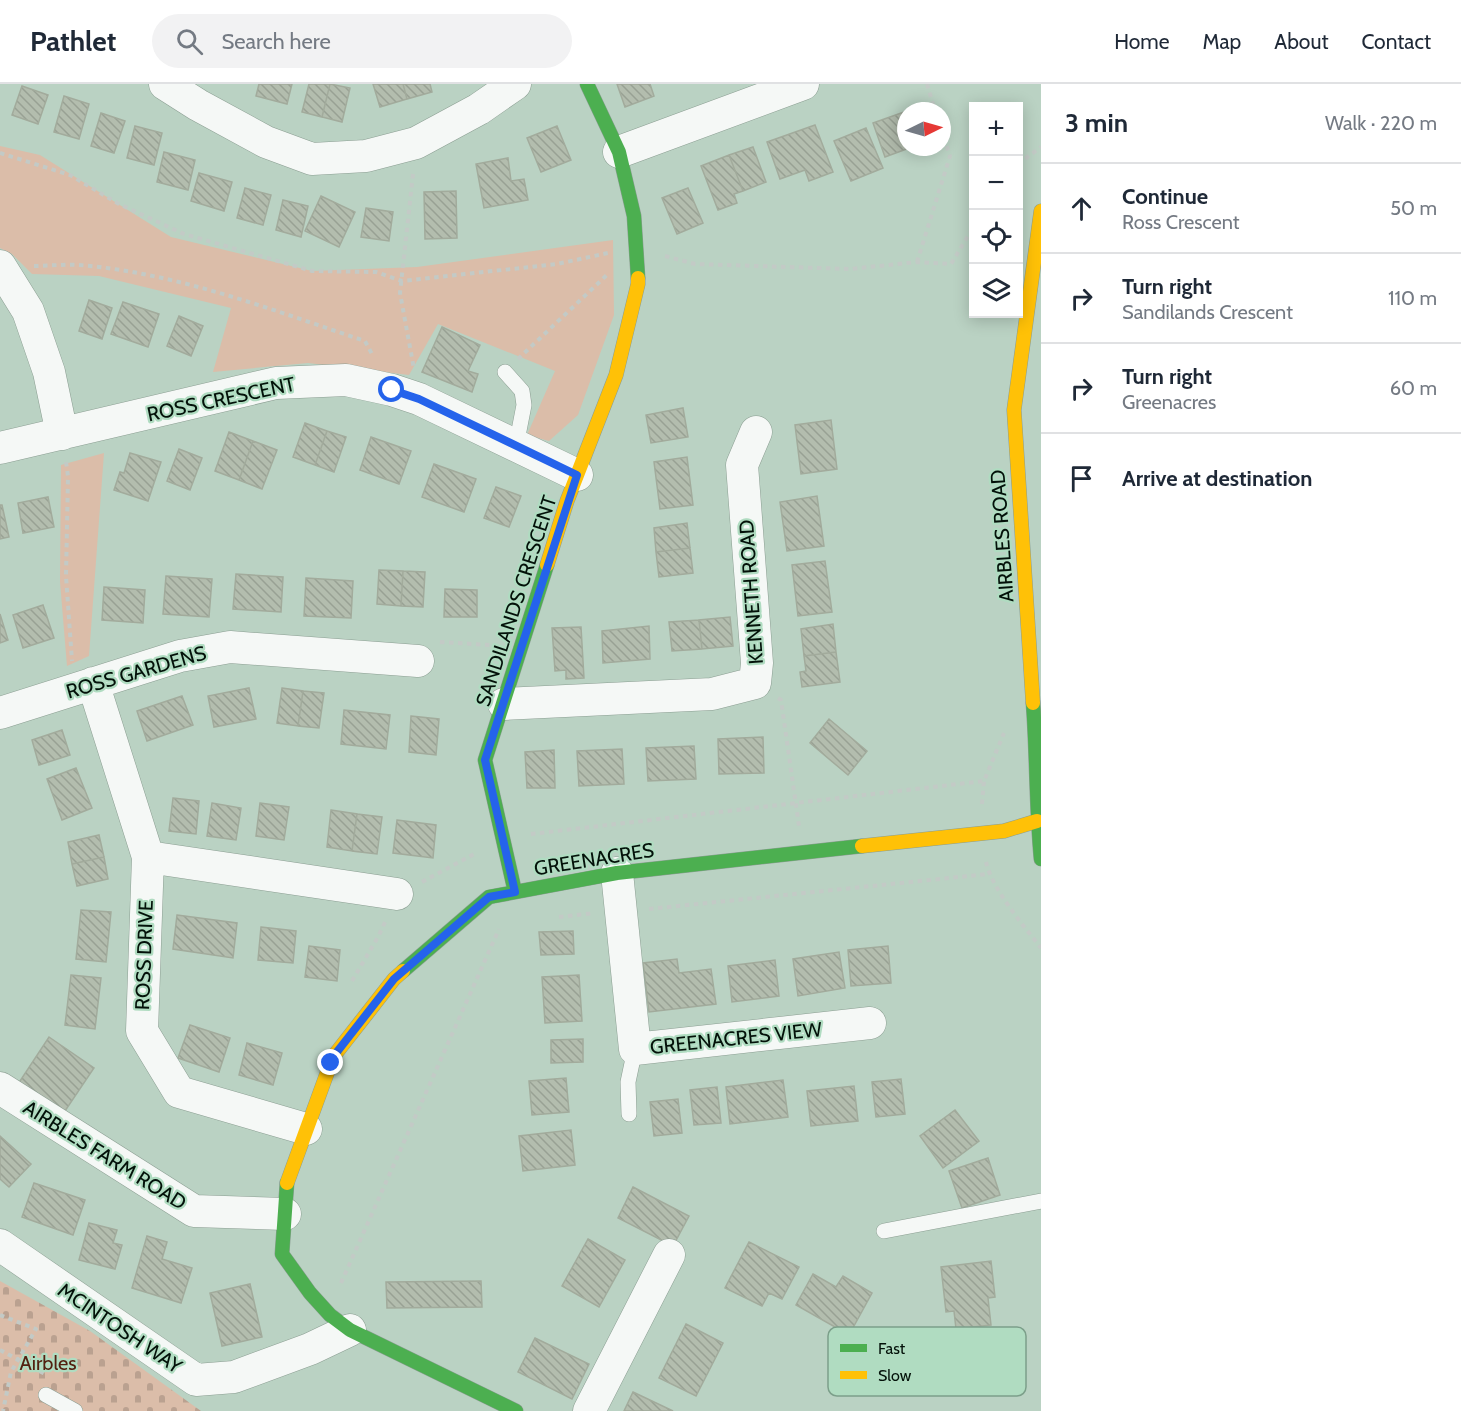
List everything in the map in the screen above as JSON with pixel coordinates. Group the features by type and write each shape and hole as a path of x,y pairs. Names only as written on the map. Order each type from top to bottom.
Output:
{"street":[{"path":"165,84 266,142 312,159 366,156 416,143 479,108 515,84"},
{"name":"SANDILANDS CRESCENT","path":"515,892 485,760 577,475 616,375 638,284 634,216 619,152 587,84"},
{"path":"619,152 803,84"},
{"name":"AIRBLES ROAD","path":"1041,211 1014,410 1037,762 1037,821 1041,859"},
{"path":"1,266 28,311 49,372 62,434"},
{"name":"ROSS CRESCENT","path":"0,448 276,383 346,380 406,395 577,475"},
{"name":"KENNETH ROAD","path":"504,704 712,694 755,683 757,663 742,465 756,432"},
{"name":"ROSS GARDENS","path":"0,713 180,656 230,647 418,661"},
{"name":"ROSS DRIVE","path":"85,686 148,857 142,1031 179,1092 306,1130"},
{"name":"GREENACRES","path":"340,1323 310,1293 282,1254 287,1180 333,1057 394,979 489,897 617,873 1004,831 1037,821"},
{"path":"148,857 397,894"},
{"name":"GREENACRES VIEW","path":"617,873 635,1049 870,1023"},
{"name":"AIRBLES FARM ROAD","path":"0,1088 194,1211 285,1214"},
{"name":"MCINTOSH WAY","path":"0,1245 196,1380 234,1377 310,1349 340,1323"},
{"path":"589,1411 669,1255"},
{"path":"340,1323 516,1411"}],"lane":[{"path":"505,372 522,391 524,405 516,446"},
{"path":"629,1114 628,1082 635,1049"},
{"path":"884,1231 1041,1201"},
{"path":"46,1395 75,1411"}],"path":[{"path":"927,84 932,102"},
{"path":"406,395 400,293 416,143"},
{"path":"1023,160 1041,147"},
{"path":"0,153 70,175 119,204 184,234 312,272 376,272 402,281 557,264 636,247 695,264 850,268 917,262 951,264 969,234"},
{"path":"917,262 950,156"},
{"path":"505,372 636,247"},
{"path":"1,266 78,265 147,274 257,304 365,341 406,395"},
{"path":"62,434 68,476 66,576 71,654 85,686"},
{"path":"418,661 435,642 522,647"},
{"path":"755,683 782,700 797,803 801,852"},
{"path":"984,781 979,833 988,874 1041,948"},
{"path":"549,918 988,874"},
{"path":"340,1323 340,1286 515,892"},
{"path":"0,1315 36,1329 11,1372 3,1411"},
{"path":"0,1350 52,1378 46,1395"}],"green space":[{"path":"0,146 40,155 171,237 312,271 417,267 613,240 614,315 578,415 549,441 527,435 555,371 438,324 409,375 308,363 213,372 231,308 99,276 32,274 12,254 0,248"},
{"path":"104,453 89,656 67,666 60,582 61,465"},
{"name":"Airbles","path":"0,1281 90,1331 201,1411 0,1411"}],"building":[{"path":"259,84 292,84 287,104 256,96"},
{"path":"309,84 330,84 322,117 302,112"},
{"path":"330,84 350,88 342,122 322,117"},
{"path":"373,84 403,84 407,99 380,107"},
{"path":"403,84 430,84 432,92 407,99"},
{"path":"617,84 650,84 654,96 625,107"},
{"path":"22,86 48,95 38,124 12,115"},
{"path":"64,96 89,104 79,139 54,132"},
{"path":"101,113 125,121 114,153 91,146"},
{"path":"897,114 897,153 885,157 873,123"},
{"path":"815,125 833,172 809,181 805,170 780,179 767,142"},
{"path":"135,126 162,133 154,165 127,158"},
{"path":"557,126 571,160 541,172 527,138"},
{"path":"866,128 883,168 851,181 834,141"},
{"path":"753,147 766,182 743,191 729,155"},
{"path":"164,152 195,160 188,190 157,182"},
{"path":"729,155 743,191 734,194 737,203 718,210 701,166"},
{"path":"508,158 511,181 524,179 528,200 484,208 476,164"},
{"path":"199,173 232,182 224,211 191,201"},
{"path":"245,188 271,195 263,225 237,218"},
{"path":"688,188 703,223 677,234 662,198"},
{"path":"456,191 457,238 425,239 424,192"},
{"path":"321,196 355,212 339,247 305,231"},
{"path":"283,200 308,206 301,237 276,230"},
{"path":"366,208 393,212 389,241 361,237"},
{"path":"89,300 112,308 102,339 79,331"},
{"path":"123,302 159,314 148,347 111,334"},
{"path":"179,316 203,326 191,356 167,346"},
{"path":"442,327 480,345 468,371 478,374 472,392 422,372"},
{"path":"683,408 688,437 651,443 646,415"},
{"path":"831,420 837,469 801,474 795,425"},
{"path":"305,423 327,431 315,465 293,457"},
{"path":"327,431 346,437 334,472 315,465"},
{"path":"229,432 253,441 239,480 215,471"},
{"path":"371,437 411,451 399,484 360,470"},
{"path":"253,441 277,450 262,489 239,480"},
{"path":"179,449 202,458 190,490 167,481"},
{"path":"130,453 161,462 148,501 114,490 120,472 124,473"},
{"path":"687,457 693,505 660,509 654,462"},
{"path":"434,464 476,479 464,512 422,497"},
{"path":"496,487 521,496 509,527 484,518"},
{"path":"817,496 824,546 787,551 780,502"},
{"path":"48,497 54,527 23,533 18,503"},
{"path":"0,505 2,505 9,537 0,539"},
{"path":"687,523 690,548 656,552 654,528"},
{"path":"690,548 693,573 659,577 656,552"},
{"path":"825,561 832,612 798,616 792,565"},
{"path":"379,570 403,571 401,606 377,604"},
{"path":"403,571 425,572 423,607 401,606"},
{"path":"236,574 283,577 281,612 233,609"},
{"path":"166,576 212,579 209,617 163,614"},
{"path":"306,578 353,581 351,618 304,616"},
{"path":"104,587 145,590 143,623 102,620"},
{"path":"445,589 477,590 477,617 444,617"},
{"path":"43,605 54,638 23,648 13,615"},
{"path":"0,614 8,640 0,643"},
{"path":"730,617 733,646 702,649 699,620"},
{"path":"699,620 702,649 672,651 669,622"},
{"path":"833,624 836,652 804,656 801,629"},
{"path":"649,626 650,659 603,663 602,631"},
{"path":"581,627 584,678 566,679 566,670 555,671 552,628"},
{"path":"836,652 840,682 802,687 800,672 806,671 804,656"},
{"path":"249,688 256,719 214,727 208,696"},
{"path":"282,688 303,691 298,726 277,723"},
{"path":"303,691 324,693 319,728 298,726"},
{"path":"182,696 193,725 147,741 137,711"},
{"path":"344,710 390,715 386,749 341,744"},
{"path":"411,716 439,719 436,755 409,752"},
{"path":"829,719 867,751 848,775 810,743"},
{"path":"62,730 70,755 39,765 32,740"},
{"path":"763,737 764,773 719,774 718,739"},
{"path":"694,746 696,779 648,781 646,748"},
{"path":"622,749 624,784 579,786 577,751"},
{"path":"554,750 555,788 527,788 525,752"},
{"path":"76,768 92,808 62,820 47,779"},
{"path":"173,798 199,801 196,834 169,831"},
{"path":"212,803 241,808 236,840 207,836"},
{"path":"260,803 289,807 284,840 256,836"},
{"path":"331,810 357,814 352,851 327,847"},
{"path":"357,814 382,817 377,854 352,851"},
{"path":"397,820 436,825 433,858 393,853"},
{"path":"99,835 104,857 72,864 68,842"},
{"path":"104,857 108,879 77,886 72,864"},
{"path":"81,910 111,912 106,962 76,959"},
{"path":"177,915 237,923 233,958 173,949"},
{"path":"261,927 296,931 293,963 258,960"},
{"path":"573,931 574,954 541,955 539,932"},
{"path":"309,946 340,950 337,981 305,977"},
{"path":"888,946 891,983 851,986 848,950"},
{"path":"839,952 845,988 798,996 793,959"},
{"path":"677,959 679,973 711,969 716,1004 649,1012 643,963"},
{"path":"775,960 779,996 732,1002 728,966"},
{"path":"71,975 101,978 95,1029 65,1025"},
{"path":"579,975 582,1021 545,1023 542,977"},
{"path":"190,1025 230,1038 219,1072 178,1058"},
{"path":"49,1037 94,1068 63,1114 18,1084"},
{"path":"583,1039 583,1062 551,1063 551,1040"},
{"path":"247,1043 282,1053 273,1085 239,1075"},
{"path":"566,1078 569,1112 532,1115 529,1081"},
{"path":"901,1079 905,1114 876,1117 872,1082"},
{"path":"783,1080 788,1117 730,1124 726,1087"},
{"path":"854,1086 858,1121 811,1126 807,1091"},
{"path":"717,1087 721,1123 694,1125 690,1090"},
{"path":"678,1099 682,1133 654,1136 650,1102"},
{"path":"955,1110 979,1141 943,1168 920,1136"},
{"path":"571,1130 575,1165 523,1171 519,1136"},
{"path":"0,1136 31,1164 9,1187 0,1179"},
{"path":"988,1158 1000,1195 962,1208 949,1171"},
{"path":"34,1183 85,1200 73,1235 22,1217"},
{"path":"633,1187 689,1216 673,1246 618,1218"},
{"path":"89,1223 117,1230 113,1243 122,1245 115,1269 79,1260"},
{"path":"147,1236 167,1242 162,1259 192,1268 181,1303 132,1288"},
{"path":"588,1239 625,1260 599,1307 562,1286"},
{"path":"749,1242 799,1267 782,1299 769,1293 762,1306 725,1288"},
{"path":"991,1261 995,1297 988,1298 991,1325 956,1327 954,1311 946,1312 941,1267"},
{"path":"813,1274 836,1287 843,1276 872,1293 853,1327 835,1327 796,1305"},
{"path":"481,1281 482,1307 387,1308 386,1282"},
{"path":"250,1284 262,1337 222,1346 210,1293"},
{"path":"686,1324 723,1343 696,1396 659,1378"},
{"path":"535,1338 589,1364 572,1399 518,1372"},
{"path":"633,1392 673,1411 624,1411"}],"traffic: fast":[{"path":"587,84 619,152 634,216 638,278"},
{"path":"515,892 485,760 547,565"},
{"path":"1033,703 1041,859"},
{"path":"403,971 489,897 617,873 862,846"},
{"path":"287,1183 282,1254 310,1293 330,1315 350,1330 516,1411"}],"traffic: slow":[{"path":"1033,703 1014,410 1041,211"},
{"path":"547,565 567,501 616,375 638,278"},
{"path":"862,846 1004,831 1037,821"},
{"path":"287,1183 333,1057 394,979 403,971"}],"route":[{"path":"331,1063 333,1057 394,979 489,897 515,892 485,760 577,475 419,399 392,390"}]}
